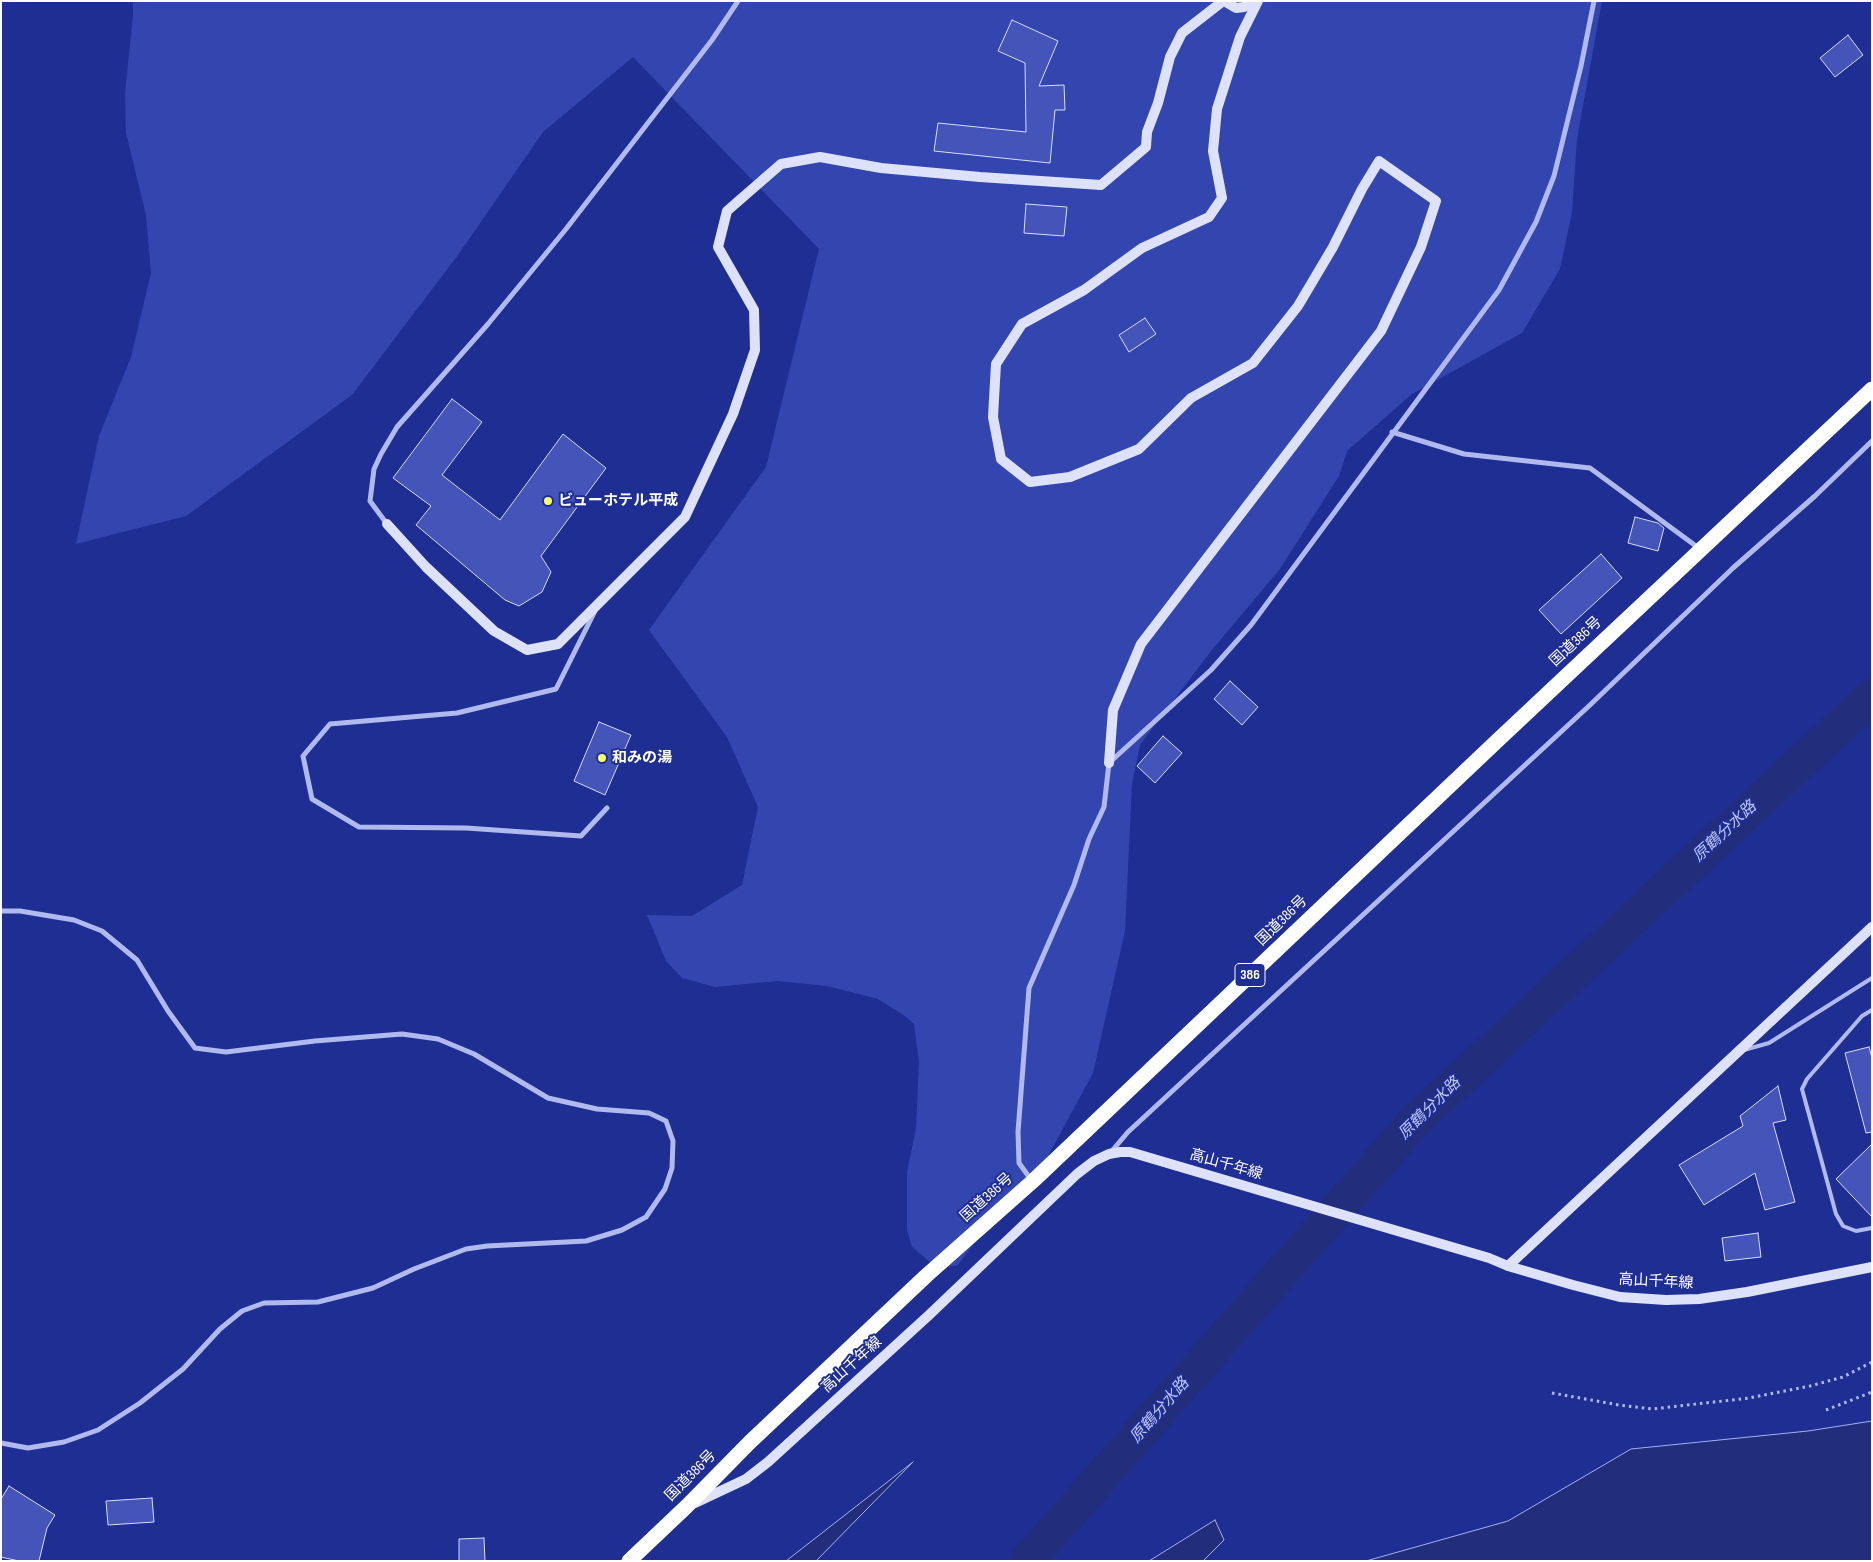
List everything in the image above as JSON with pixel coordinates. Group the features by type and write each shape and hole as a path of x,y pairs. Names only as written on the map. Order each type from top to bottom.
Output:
{"highway":[{"name":"国道386号","path":"628,1561 687,1506 750,1442 891,1309 1033,1181 1700,549 1872,389"}],"street":[{"path":"738,1 712,40 566,229 488,324 397,427 374,469 370,501 387,524 426,567 494,631 528,650 558,644 686,518 733,414 755,350 754,310 718,247 727,211 781,164 820,156 881,168 980,177 1101,184 1146,147 1148,132 1170,57 1182,33 1223,1 1236,8 1244,7 1250,1"},
{"path":"1033,1181 1018,1163 1018,1132 1029,988 1074,885 1089,839 1104,807 1113,710 1141,644 1381,331 1421,247 1436,201 1379,161 1362,189 1333,247 1298,306 1253,363 1191,398 1139,449 1070,477 1030,482 1001,459 993,417 996,364 1022,324 1084,290 1142,248 1208,216 1222,198 1213,151 1218,110 1240,37 1258,1"},
{"path":"1109,763 1211,670 1251,625 1498,290 1536,222 1554,176 1581,66 1594,1"},
{"path":"1392,432 1464,454 1590,468 1700,549"},
{"path":"1110,1154 1128,1132 1590,705 1732,568 1815,496 1872,441"},
{"path":"600,602 556,690 457,713 330,724 303,756 312,799 359,827 466,828 581,836 607,808"},
{"path":"1,911 74,920 102,931 138,960 168,1011 195,1048 226,1052 315,1041 402,1034 438,1039 474,1054 548,1098 597,1109 648,1113 666,1121 673,1140 672,1168 666,1189 646,1217 622,1230 586,1241 487,1246 466,1249 414,1269 373,1288 318,1302 264,1303 242,1312 220,1329 182,1368 154,1392 98,1430 64,1442 28,1448 1,1443"},
{"path":"1508,1266 1740,1052 1872,927"},
{"name":"高山千年線","path":"687,1506 746,1479 768,1462 928,1316 1076,1174 1094,1161 1110,1154 1130,1152 1489,1258 1508,1266 1573,1285 1620,1296 1666,1300 1699,1299 1748,1292 1872,1267"}],"lane":[{"path":"1740,1052 1770,1043 1872,978"},
{"path":"1872,1010 1862,1016 1807,1079 1802,1090 1836,1214 1843,1226 1856,1231 1872,1228"}],"path":[{"path":"1552,1393 1619,1406 1654,1409 1749,1398 1810,1386 1843,1376 1872,1362"},
{"path":"1826,1410 1872,1392"}],"shaded area":[{"path":"133,1 1602,1 1577,139 1572,212 1560,269 1522,333 1412,394 1347,451 1339,476 1280,569 1211,651 1140,745 1132,784 1125,931 1093,1073 1042,1167 978,1238 958,1265 949,1267 931,1263 912,1247 907,1230 907,1172 916,1128 919,1061 914,1024 878,999 827,986 777,981 715,987 682,978 666,961 647,915 692,916 742,885 758,807 727,737 649,630 766,467 819,249 633,57 543,132 458,255 352,395 186,516 76,544 99,436 131,357 151,273 146,215 126,133 125,93"},
{"path":"1872,1421 1872,1561 1366,1561 1508,1521 1631,1449 1808,1431"},
{"path":"913,1462 816,1561 786,1561"},
{"path":"1215,1520 1224,1540 1203,1561 1149,1561"}],"building":[{"path":"1012,20 1058,41 1039,86 1064,85 1065,110 1055,110 1050,163 934,151 938,123 1026,132 1025,63 998,51"},
{"path":"1848,35 1863,55 1835,77 1820,58"},
{"path":"1026,204 1067,207 1064,236 1024,233"},
{"path":"1145,318 1156,334 1129,352 1119,335"},
{"name":"ビューホテル平成","path":"452,399 482,422 442,475 500,520 563,434 606,468 541,556 551,572 542,592 519,606 505,600 416,525 431,506 393,478"},
{"path":"1635,517 1658,523 1664,528 1658,551 1628,543"},
{"path":"1601,554 1622,578 1561,634 1539,610"},
{"path":"1230,681 1258,707 1242,725 1214,699"},
{"name":"和みの湯","path":"599,722 631,735 605,795 574,781"},
{"path":"1163,736 1182,753 1155,783 1137,766"},
{"path":"1869,1047 1872,1058 1872,1132 1866,1133 1845,1053"},
{"path":"1778,1086 1786,1120 1773,1123 1795,1202 1765,1210 1755,1173 1704,1205 1679,1165 1743,1126 1740,1116"},
{"path":"1872,1144 1872,1217 1836,1179"},
{"path":"1758,1233 1761,1257 1725,1261 1722,1238"},
{"path":"9,1486 55,1515 47,1528 39,1561 19,1561 1,1557 1,1499"},
{"path":"152,1498 154,1522 108,1525 106,1501"},
{"path":"484,1538 485,1561 459,1561 459,1539"}],"waterway":[{"name":"原鶴分水路","path":"1027,1561 1416,1120 1872,696"}],"place":[{"name":"ビューホテル平成","path":"548,501"},
{"name":"和みの湯","path":"602,758"}]}
